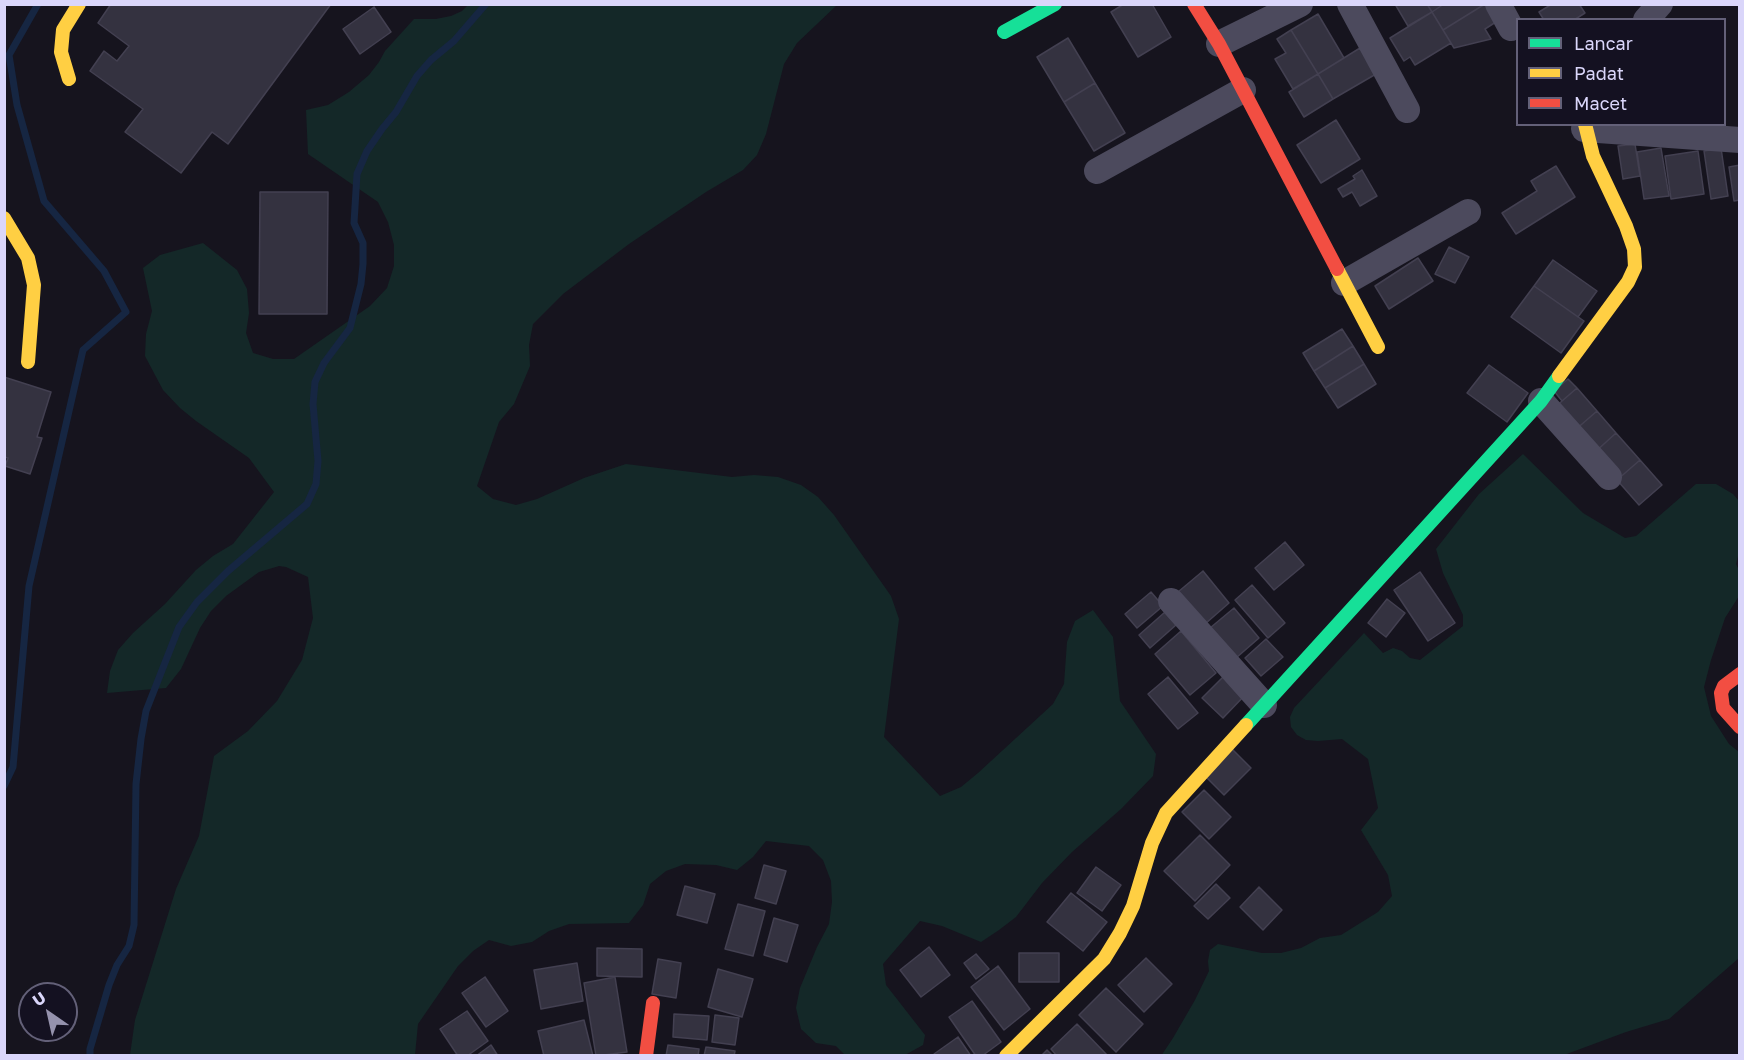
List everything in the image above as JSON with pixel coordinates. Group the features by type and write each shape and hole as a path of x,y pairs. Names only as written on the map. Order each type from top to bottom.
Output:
{"street":[{"path":"69,79 62,52 63,30 79,4"},
{"path":"1004,32 1055,4"},
{"path":"1194,4 1219,44 1378,347"},
{"path":"1219,44 1300,4"},
{"path":"1350,4 1407,110"},
{"path":"1498,4 1511,28"},
{"path":"1648,18 1660,4"},
{"path":"1097,171 1243,90"},
{"path":"1006,1056 1104,959 1133,906 1152,843 1166,813 1541,401 1628,282 1635,267 1634,249 1626,226 1593,156 1585,127 1740,140"},
{"path":"1344,283 1468,212"},
{"path":"4,218 28,258 34,285 27,362"},
{"path":"1541,401 1609,477"},
{"path":"1172,602 1264,705"},
{"path":"1740,674 1724,686 1721,693 1723,708 1740,728"},
{"path":"646,1056 653,1003"}],"green space":[{"path":"469,4 837,5 797,43 784,64 766,134 757,155 743,170 629,244 563,294 533,324 529,345 530,366 514,404 499,422 477,486 493,499 516,505 626,464 732,477 754,475 778,477 801,485 818,497 834,515 891,596 899,619 884,737 940,796 961,787 1053,704 1064,684 1067,642 1075,621 1093,610 1113,637 1120,701 1156,754 1153,776 1121,809 1072,852 1042,883 1016,917 981,942 942,926 920,921 883,964 886,985 925,1035 923,1045 905,1055 845,1055 836,1046 816,1043 801,1029 796,1008 800,988 829,924 832,902 831,881 823,860 809,846 766,841 753,857 737,870 716,865 685,864 666,871 650,884 643,905 629,923 569,924 549,931 532,942 511,946 489,940 473,951 458,966 418,1024 415,1055 130,1055 135,1020 176,889 199,836 214,756 248,731 277,701 302,660 313,618 308,577 279,566 259,572 226,596 211,611 200,628 181,669 166,688 107,693 110,671 118,650 196,570 233,544 274,492 249,458 196,421 163,390 145,356 146,334 152,311 143,268 160,255 203,243 237,270 247,289 249,313 246,333 253,353 273,359 294,359 370,306 387,288 394,266 394,245 388,222 378,202 308,154 306,110 328,105 349,92 369,75 385,51 414,19 451,16 462,11"},
{"path":"1523,454 1583,513 1625,538 1636,536 1696,484 1716,484 1733,494 1739,501 1740,549 1736,564 1739,570 1739,596 1725,618 1704,687 1711,716 1729,744 1739,752 1739,958 1669,1019 1564,1055 1161,1056 1195,1000 1209,971 1210,950 1218,944 1262,953 1281,953 1301,948 1320,938 1341,935 1378,912 1392,896 1388,875 1361,830 1378,808 1368,759 1342,739 1306,740 1297,735 1291,727 1290,717 1294,708 1364,633 1383,653 1393,648 1402,651 1410,658 1420,660 1463,626 1463,615 1443,573 1436,549 1479,494"}],"building":[{"path":"111,4 331,4 228,144 212,132 181,173 125,132 143,109 90,71 104,51 117,61 129,46 98,23"},
{"path":"1124,4 1152,4 1171,37 1138,57 1111,12"},
{"path":"1395,4 1427,4 1432,12 1408,26"},
{"path":"1427,4 1444,4 1432,12"},
{"path":"1444,4 1485,4 1443,30 1432,12"},
{"path":"1485,4 1489,4 1499,20 1485,29 1491,39 1454,48 1443,30"},
{"path":"1552,4 1579,4 1585,13 1577,18 1543,18 1539,12"},
{"path":"374,7 391,32 360,54 343,29"},
{"path":"1432,12 1451,43 1415,65 1410,57 1404,61 1390,38"},
{"path":"1318,14 1344,58 1318,74 1291,30"},
{"path":"1291,30 1318,74 1293,89 1275,59 1286,53 1277,39"},
{"path":"1068,38 1095,83 1064,102 1037,57"},
{"path":"1360,48 1376,74 1333,99 1318,74"},
{"path":"1318,74 1333,99 1304,117 1289,92"},
{"path":"1095,83 1125,133 1094,151 1064,102"},
{"path":"1336,120 1360,159 1321,183 1297,145"},
{"path":"1635,144 1640,176 1623,179 1618,146"},
{"path":"1661,148 1669,196 1644,199 1637,152"},
{"path":"1721,148 1728,196 1711,199 1704,151"},
{"path":"1698,151 1704,194 1671,199 1665,156"},
{"path":"1740,165 1740,200 1734,201 1729,167"},
{"path":"1556,166 1575,197 1516,234 1502,213 1537,191 1531,181"},
{"path":"1362,170 1377,196 1360,206 1352,192 1343,197 1338,189 1355,179 1353,176"},
{"path":"260,192 328,192 327,314 259,314"},
{"path":"1449,247 1469,257 1455,283 1435,274"},
{"path":"1418,258 1433,281 1389,309 1375,286"},
{"path":"1553,260 1597,291 1578,317 1534,286"},
{"path":"1534,286 1584,321 1561,353 1511,317"},
{"path":"1342,329 1353,346 1314,371 1303,353"},
{"path":"1353,346 1364,364 1325,388 1314,371"},
{"path":"1364,364 1376,384 1338,408 1325,388"},
{"path":"1489,365 1528,393 1507,422 1467,393"},
{"path":"4,377 51,392 37,437 42,438 30,474 5,466 8,458 4,457"},
{"path":"1568,379 1577,388 1562,401 1554,391"},
{"path":"1577,388 1597,411 1574,431 1554,408"},
{"path":"1597,411 1616,433 1594,453 1574,431"},
{"path":"1616,433 1640,460 1617,480 1594,453"},
{"path":"1640,460 1662,485 1639,505 1617,480"},
{"path":"1285,542 1304,565 1274,590 1255,568"},
{"path":"1203,571 1229,603 1205,624 1178,592"},
{"path":"1420,572 1455,623 1428,641 1394,590"},
{"path":"1252,585 1285,623 1268,638 1235,600"},
{"path":"1151,592 1163,606 1137,628 1125,614"},
{"path":"1387,599 1405,613 1386,637 1368,623"},
{"path":"1234,608 1259,638 1236,658 1210,628"},
{"path":"1165,612 1176,625 1150,648 1139,635"},
{"path":"1181,631 1216,673 1190,695 1155,654"},
{"path":"1266,639 1283,657 1261,676 1245,658"},
{"path":"1226,674 1247,693 1223,718 1202,698"},
{"path":"1168,677 1198,713 1178,729 1148,694"},
{"path":"1231,748 1251,768 1224,795 1204,775"},
{"path":"1204,790 1231,817 1209,839 1182,812"},
{"path":"1200,835 1230,865 1195,901 1164,871"},
{"path":"764,865 786,871 776,904 755,898"},
{"path":"1096,867 1121,885 1102,911 1077,893"},
{"path":"1216,884 1230,898 1208,919 1194,906"},
{"path":"685,886 715,894 707,923 677,915"},
{"path":"1259,887 1282,910 1263,930 1240,907"},
{"path":"1071,893 1107,922 1083,951 1047,922"},
{"path":"738,904 765,911 753,956 725,949"},
{"path":"774,918 798,925 787,962 764,955"},
{"path":"929,947 950,975 921,997 900,970"},
{"path":"597,948 642,949 642,977 597,976"},
{"path":"1019,953 1059,953 1059,982 1019,982"},
{"path":"976,954 989,969 976,979 964,963"},
{"path":"1146,958 1172,984 1144,1012 1118,985"},
{"path":"658,959 681,963 676,998 652,994"},
{"path":"577,963 583,1001 541,1009 534,970"},
{"path":"998,966 1030,1009 1004,1030 971,987"},
{"path":"718,969 753,979 742,1017 708,1007"},
{"path":"485,977 508,1011 486,1027 462,993"},
{"path":"615,977 627,1052 596,1056 584,983"},
{"path":"1106,988 1143,1024 1116,1052 1079,1015"},
{"path":"972,1001 1001,1042 982,1056 976,1056 949,1017"},
{"path":"467,1011 488,1041 467,1056 458,1056 440,1029"},
{"path":"674,1014 709,1016 707,1040 673,1037"},
{"path":"715,1015 739,1018 735,1045 712,1042"},
{"path":"584,1020 593,1056 544,1056 538,1031"},
{"path":"1077,1024 1108,1056 1057,1056 1051,1049"},
{"path":"958,1037 971,1056 935,1056 934,1054"},
{"path":"491,1045 498,1056 476,1056"},
{"path":"668,1045 699,1049 698,1056 666,1056"},
{"path":"706,1047 735,1051 734,1056 704,1056"},
{"path":"1047,1050 1053,1056 1041,1056"}],"waterway":[{"path":"4,786 13,767 29,586 83,350 126,312 104,271 44,201 17,105 9,55 38,4"},
{"path":"90,1056 90,1049 109,985 117,965 129,946 134,925 136,784 146,711 179,627 197,602 228,571 307,504 316,484 318,461 313,404 315,382 324,363 350,328 361,284 363,243 354,223 357,174 367,151 396,112 417,76 431,60 454,41 486,4"}],"traffic: fast":[{"path":"1004,32 1055,4"},
{"path":"1246,725 1541,401 1559,376"}],"traffic: slow":[{"path":"69,79 61,52 63,30 79,4"},
{"path":"1559,376 1628,282 1635,267 1634,249 1626,226 1593,156 1586,126"},
{"path":"4,218 28,258 34,285 28,362"},
{"path":"1337,269 1378,347"},
{"path":"1006,1056 1104,959 1133,906 1152,843 1166,813 1246,725"}],"traffic: jam":[{"path":"1194,4 1219,44 1337,269"},
{"path":"1740,674 1724,686 1721,693 1723,708 1740,727"},
{"path":"646,1056 653,1003"}]}
